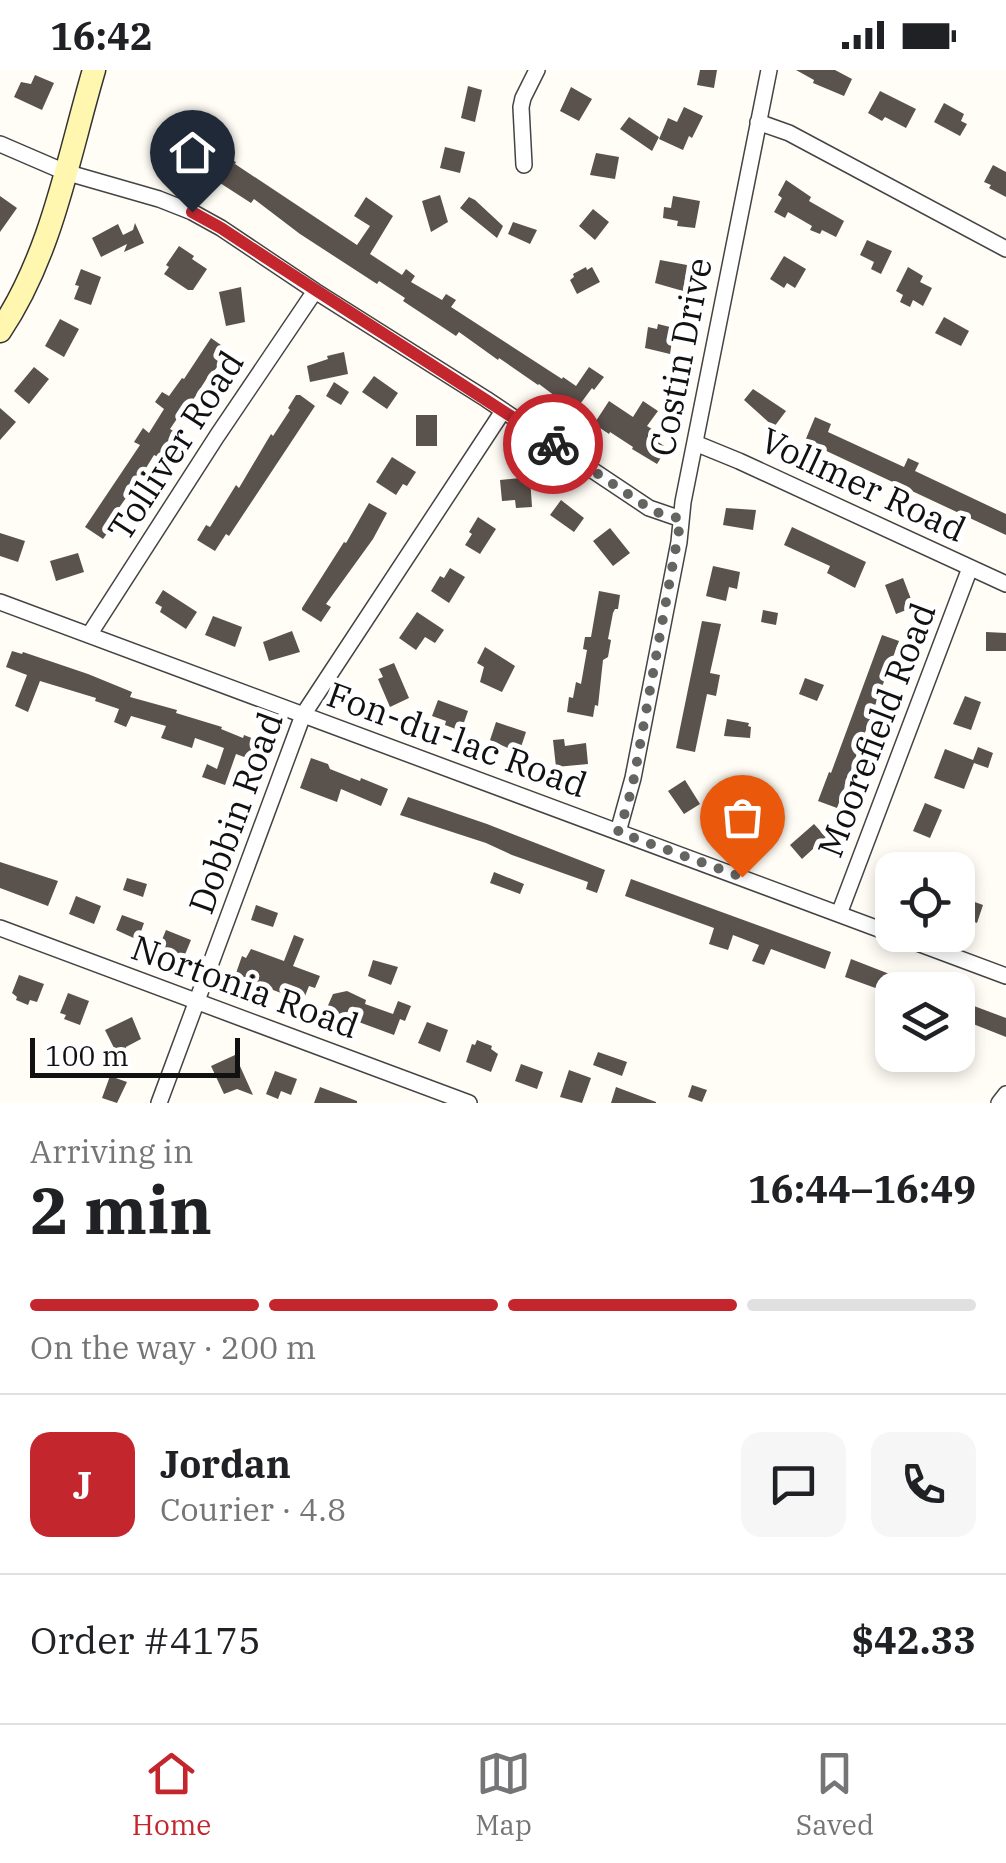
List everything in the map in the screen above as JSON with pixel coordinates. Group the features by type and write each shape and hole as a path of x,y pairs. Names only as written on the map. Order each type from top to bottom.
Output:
{"street":[{"path":"0,331 46,239 94,70"},
{"path":"524,164 523,98 537,70"},
{"name":"Costin Drive","path":"618,832 634,778 768,70"},
{"path":"758,122 789,132 1006,249"},
{"path":"0,144 65,172 192,212 649,508 681,519"},
{"name":"Tolliver Road","path":"89,635 316,291"},
{"name":"Dobbin Road","path":"159,1103 303,714 503,411"},
{"name":"Vollmer Road","path":"695,443 1006,584"},
{"name":"Moorefield Road","path":"839,914 970,568"},
{"name":"Fon-du-lac Road","path":"0,602 875,927"},
{"name":"Nortonia Road","path":"0,928 434,1097 469,1103"},
{"name":"Fon-du-lac Road","path":"942,952 1006,976"},
{"path":"999,1103 1006,1094"}],"building":[{"path":"700,70 717,70 714,88 697,85"},
{"path":"796,70 835,70 852,79 844,96 813,83"},
{"path":"35,75 54,83 42,110 14,97 21,82 31,84"},
{"path":"468,86 482,90 475,122 461,118"},
{"path":"571,87 592,99 579,121 560,111"},
{"path":"880,91 916,109 906,128 868,113"},
{"path":"944,103 964,114 961,121 967,124 960,136 934,122"},
{"path":"684,107 703,116 683,150 659,139 668,118 677,122"},
{"path":"629,117 659,137 652,151 620,129"},
{"path":"445,147 465,152 460,173 440,168"},
{"path":"217,152 357,245 370,226 354,216 366,197 393,216 370,254 402,275 406,269 415,276 411,282 442,300 446,294 456,300 451,307 562,379 576,386 589,367 604,377 575,411 459,332 456,336 379,281 377,284 300,234 254,199 251,203 203,172"},
{"path":"596,153 619,157 615,179 590,175"},
{"path":"993,165 1006,172 1006,197 984,182"},
{"path":"786,180 811,197 809,201 844,221 836,237 822,230 820,234 810,230 812,226 788,212 785,218 774,212"},
{"path":"440,195 448,222 431,232 422,201"},
{"path":"0,196 17,208 0,232"},
{"path":"673,196 700,201 695,228 677,226 678,221 663,218 664,207 671,208"},
{"path":"469,197 503,226 497,238 460,208"},
{"path":"593,209 609,222 595,240 579,226"},
{"path":"513,222 537,230 530,244 508,234"},
{"path":"135,223 144,243 124,252 127,244 101,257 92,238 118,224 123,235 133,230"},
{"path":"867,240 892,251 881,274 871,269 874,262 860,255"},
{"path":"179,246 207,269 193,290 164,274"},
{"path":"784,256 806,269 795,288 787,283 784,288 770,279"},
{"path":"660,260 687,265 683,291 655,283"},
{"path":"586,267 592,267 600,282 577,294 570,280"},
{"path":"908,267 923,276 920,282 932,288 923,306 913,300 910,307 900,302 903,295 896,291"},
{"path":"81,269 101,277 91,305 74,299"},
{"path":"241,287 245,322 226,326 219,292"},
{"path":"944,317 969,331 961,346 935,333"},
{"path":"60,319 79,329 64,357 45,346"},
{"path":"658,324 674,328 670,354 645,348 648,327 657,329"},
{"path":"211,338 228,350 170,429 175,432 158,457 154,455 138,481 141,483 109,522 113,525 103,539 85,527 140,445 134,442 143,428 149,433 164,409 155,402 162,392 169,396 184,379"},
{"path":"344,352 348,374 310,382 307,366"},
{"path":"34,367 49,379 29,404 14,391"},
{"path":"374,376 398,393 387,409 362,392"},
{"path":"334,382 349,392 341,405 326,396"},
{"path":"753,389 786,411 774,427 744,400"},
{"path":"296,395 315,406 229,536 226,534 215,551 197,540 206,525 210,527 236,485 239,488"},
{"path":"609,401 633,417 643,401 658,411 647,426 658,433 654,439 667,448 657,464 594,424"},
{"path":"0,408 16,422 0,440"},
{"path":"416,415 437,415 437,446 416,446"},
{"path":"815,417 831,424 828,432 904,467 908,458 919,463 915,471 1006,514 1006,535 805,441"},
{"path":"392,457 416,472 396,495 376,482"},
{"path":"530,477 532,507 516,508 515,500 502,501 500,480"},
{"path":"561,500 584,518 574,532 550,515"},
{"path":"369,503 387,513 326,604 331,607 321,622 302,608"},
{"path":"726,508 756,510 753,530 723,525"},
{"path":"478,517 496,529 480,554 465,545"},
{"path":"792,527 866,562 855,588 827,573 830,566 784,545"},
{"path":"610,528 630,553 613,566 593,541"},
{"path":"0,533 25,541 18,562 0,556"},
{"path":"78,553 84,572 56,581 50,561"},
{"path":"713,566 740,572 737,589 729,587 726,601 706,596"},
{"path":"450,568 465,577 449,603 431,591"},
{"path":"903,578 914,607 896,614 885,585"},
{"path":"163,590 197,612 186,629 160,612 162,607 155,603"},
{"path":"599,591 620,595 593,717 567,712 576,682 581,684 587,650 583,649 585,637 591,637"},
{"path":"763,610 778,613 776,625 761,622"},
{"path":"417,612 444,630 435,643 425,637 416,650 399,638"},
{"path":"213,616 242,627 235,647 205,635"},
{"path":"702,621 721,624 710,673 720,675 716,696 707,694 695,752 676,748"},
{"path":"292,631 300,652 269,661 263,642"},
{"path":"986,632 1006,633 1006,651 986,651"},
{"path":"882,635 899,641 837,808 818,801"},
{"path":"485,647 515,666 502,692 480,682 484,667 477,663"},
{"path":"12,651 88,674 132,692 130,697 262,742 255,761 236,754 225,785 202,777 207,764 217,769 224,748 195,738 192,748 161,738 166,726 131,716 126,727 114,722 119,709 40,681 28,712 15,706 27,675 6,667"},
{"path":"394,663 409,698 390,707 378,679 383,677 379,669"},
{"path":"805,678 824,685 817,701 799,694"},
{"path":"965,696 981,702 971,730 953,724"},
{"path":"438,700 468,711 461,731 432,716"},
{"path":"727,719 749,723 750,738 724,736"},
{"path":"496,722 526,732 519,753 490,740"},
{"path":"564,739 565,746 586,743 588,764 556,767 553,740"},
{"path":"978,747 993,753 988,768 974,763 964,789 934,778 945,749 973,760"},
{"path":"311,758 328,764 330,769 388,789 381,806 341,789 337,802 300,788"},
{"path":"685,780 700,804 684,814 668,791"},
{"path":"738,781 761,789 751,819 767,825 761,842 731,833 744,797 734,793"},
{"path":"408,797 605,870 597,893 586,889 588,882 400,815"},
{"path":"925,803 942,810 930,838 913,831"},
{"path":"814,824 826,837 802,859 790,845"},
{"path":"0,862 58,881 48,906 0,888"},
{"path":"494,872 524,884 520,894 490,883"},
{"path":"127,878 147,884 143,897 123,890"},
{"path":"631,879 831,952 825,969 771,949 764,965 752,961 759,945 733,935 728,950 709,944 714,928 625,896"},
{"path":"76,896 101,906 94,924 69,914"},
{"path":"975,902 983,905 975,922"},
{"path":"256,905 278,913 273,927 251,920"},
{"path":"122,915 144,923 138,940 116,930"},
{"path":"166,930 191,940 184,957 159,947"},
{"path":"294,935 304,939 293,966 320,976 315,988 309,986 303,1001 235,976 242,956 246,958 251,949 284,961"},
{"path":"851,959 884,972 875,972 875,988 845,977"},
{"path":"373,960 398,967 391,985 368,976"},
{"path":"19,975 44,984 37,1002 30,1000 28,1005 16,1000 12,993"},
{"path":"347,991 366,1000 365,1004 393,1014 398,1001 411,1006 394,1035 326,1010 333,994"},
{"path":"68,993 89,1001 80,1025 64,1019 66,1015 60,1013"},
{"path":"975,1006 1006,1018 1006,1037 975,1025"},
{"path":"132,1017 141,1039 126,1047 121,1062 110,1059 114,1048 105,1030"},
{"path":"427,1022 448,1030 440,1052 418,1043"},
{"path":"477,1040 492,1046 498,1054 491,1072 466,1062"},
{"path":"598,1052 627,1062 622,1076 593,1065"},
{"path":"235,1055 253,1095 237,1089 224,1094 211,1066"},
{"path":"521,1064 543,1072 537,1089 515,1081"},
{"path":"569,1070 591,1078 582,1103 560,1097"},
{"path":"275,1071 297,1079 291,1095 281,1091 278,1099 266,1094"},
{"path":"110,1076 127,1082 117,1103 102,1098"},
{"path":"692,1085 707,1090 702,1102 688,1097"},
{"path":"320,1087 357,1101 357,1103 314,1103"},
{"path":"616,1087 656,1102 656,1103 611,1103"}],"way so far":[{"path":"553,444 649,508 681,519 634,778 618,832 742,877"}],"route":[{"path":"192,212 553,444"}]}
